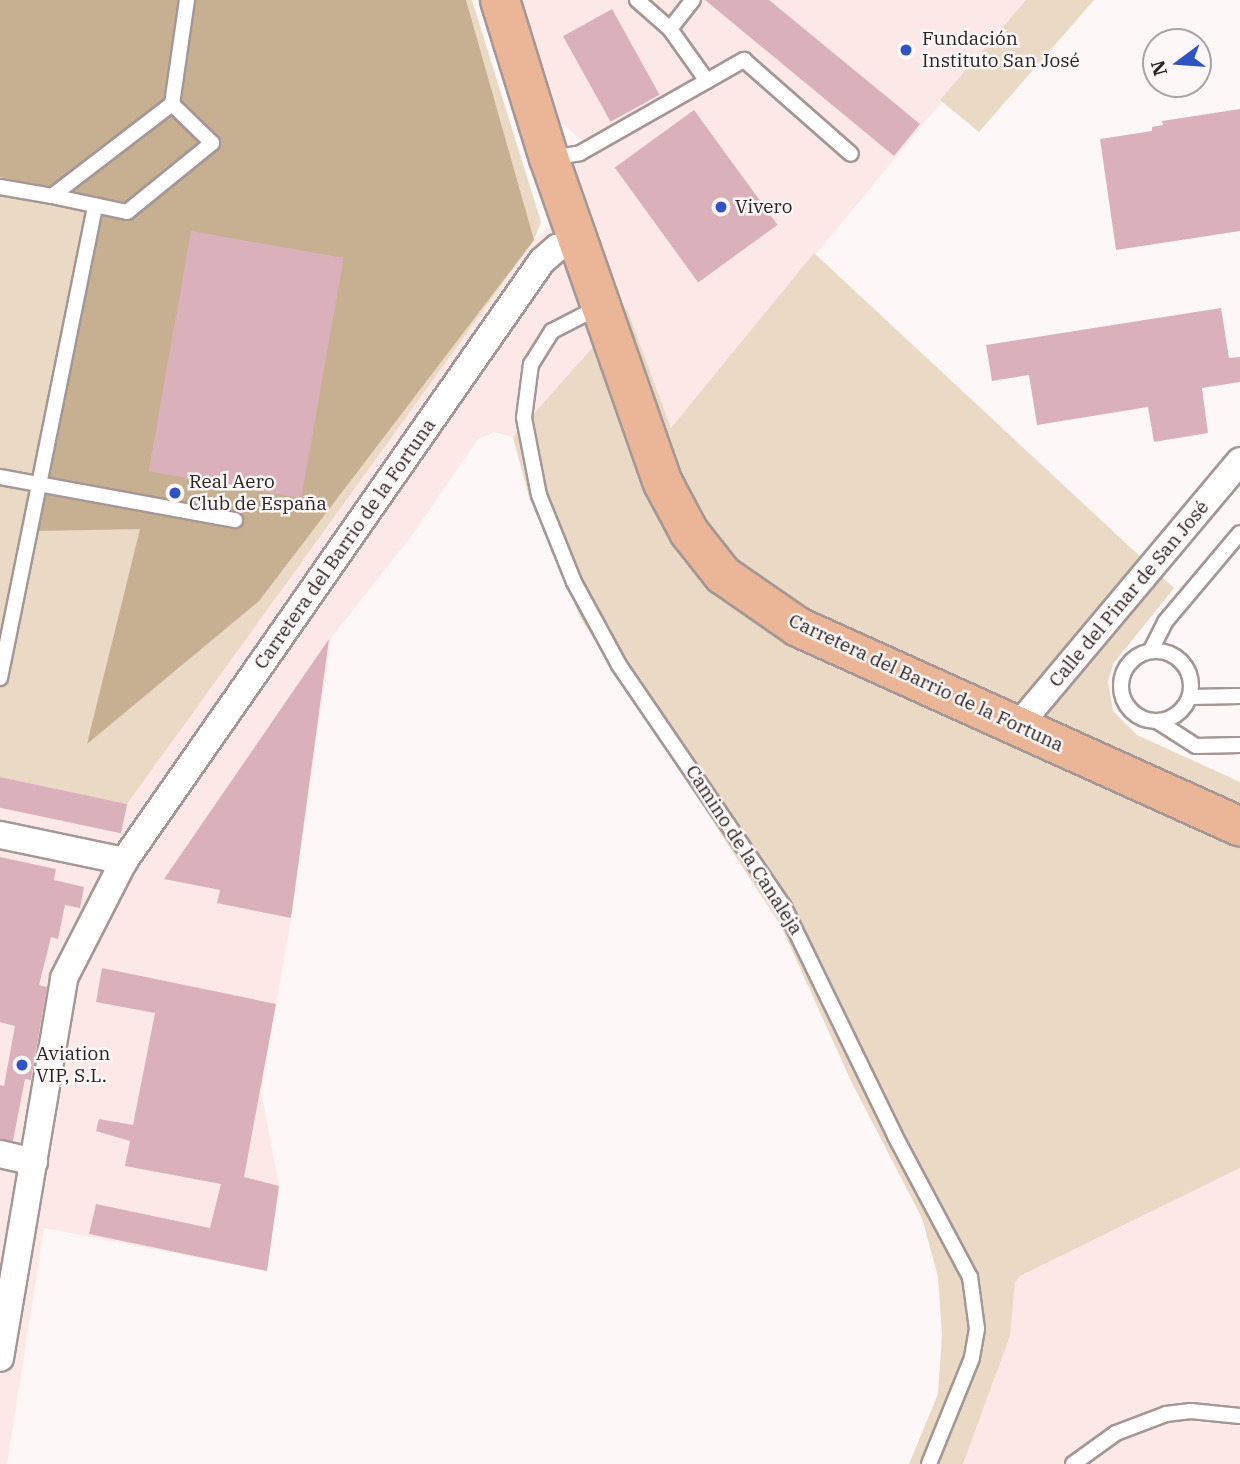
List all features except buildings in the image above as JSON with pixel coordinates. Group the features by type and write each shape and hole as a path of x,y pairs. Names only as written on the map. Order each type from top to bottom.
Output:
{"main road":[{"name":"Carretera del Barrio de la Fortuna","path":"500,0 549,158 663,484 688,532 723,575 798,627 1240,827"}],"street":[{"name":"Carretera del Barrio de la Fortuna","path":"0,1358 64,978 124,862 542,261 557,248 577,241"},
{"name":"Calle del Pinar de San José","path":"1017,727 1240,461"},
{"path":"0,835 124,862"},
{"path":"0,1154 34,1162"}],"lane":[{"path":"52,197 172,104 187,0"},
{"path":"637,0 670,29 707,81"},
{"path":"670,29 692,0"},
{"path":"549,158 580,153 744,60 851,154"},
{"path":"0,187 127,212 212,143 172,104"},
{"path":"0,678 95,205"},
{"name":"Camino de la Canaleja","path":"600,307 552,331 531,364 524,418 539,495 574,582 619,665 784,907 889,1124 970,1277 976,1329 972,1358 929,1464"},
{"path":"0,477 235,520"},
{"path":"1240,533 1165,622 1151,650 1128,663 1120,686 1134,714 1157,721 1196,746 1240,745"},
{"path":"1151,650 1163,651 1183,662 1192,685 1189,697 1180,712 1157,721"},
{"path":"1189,697 1240,696"},
{"path":"1073,1464 1116,1433 1166,1414 1191,1411 1240,1416"}],"shaded area":[{"name":"Real Aero Club de España","path":"0,0 472,0 541,222 534,240 127,804 0,777"},
{"name":"Real Aero Club de España","path":"0,0 466,0 534,240 259,601 87,744 140,529 37,531 87,195 0,177"},
{"path":"521,0 1026,0 671,429 627,310 513,437 494,432 477,440 413,534 331,638 290,925 261,1091 279,1186 267,1271 44,1228 7,1464 0,1464 0,177 87,194 534,240 586,197 576,169 583,141 556,119"},
{"path":"1026,0 1094,0 979,132 940,100"},
{"path":"814,253 1174,588 1113,664 1108,682 1113,711 1137,735 1240,782 1240,1168 1020,1276 1015,1283 1010,1336 963,1464 909,1464 938,1394 942,1335 938,1277 922,1218 852,1083 781,926 581,619 529,497 513,437 627,309 671,428"},
{"path":"1240,1168 1240,1464 963,1464 1010,1336 1015,1283 1020,1276"}],"place":[{"name":"Fundación Instituto San José","path":"906,50"},
{"name":"Vivero","path":"721,207"},
{"name":"Real Aero Club de España","path":"175,493"},
{"name":"Aviation VIP, S.L.","path":"22,1065"}]}
